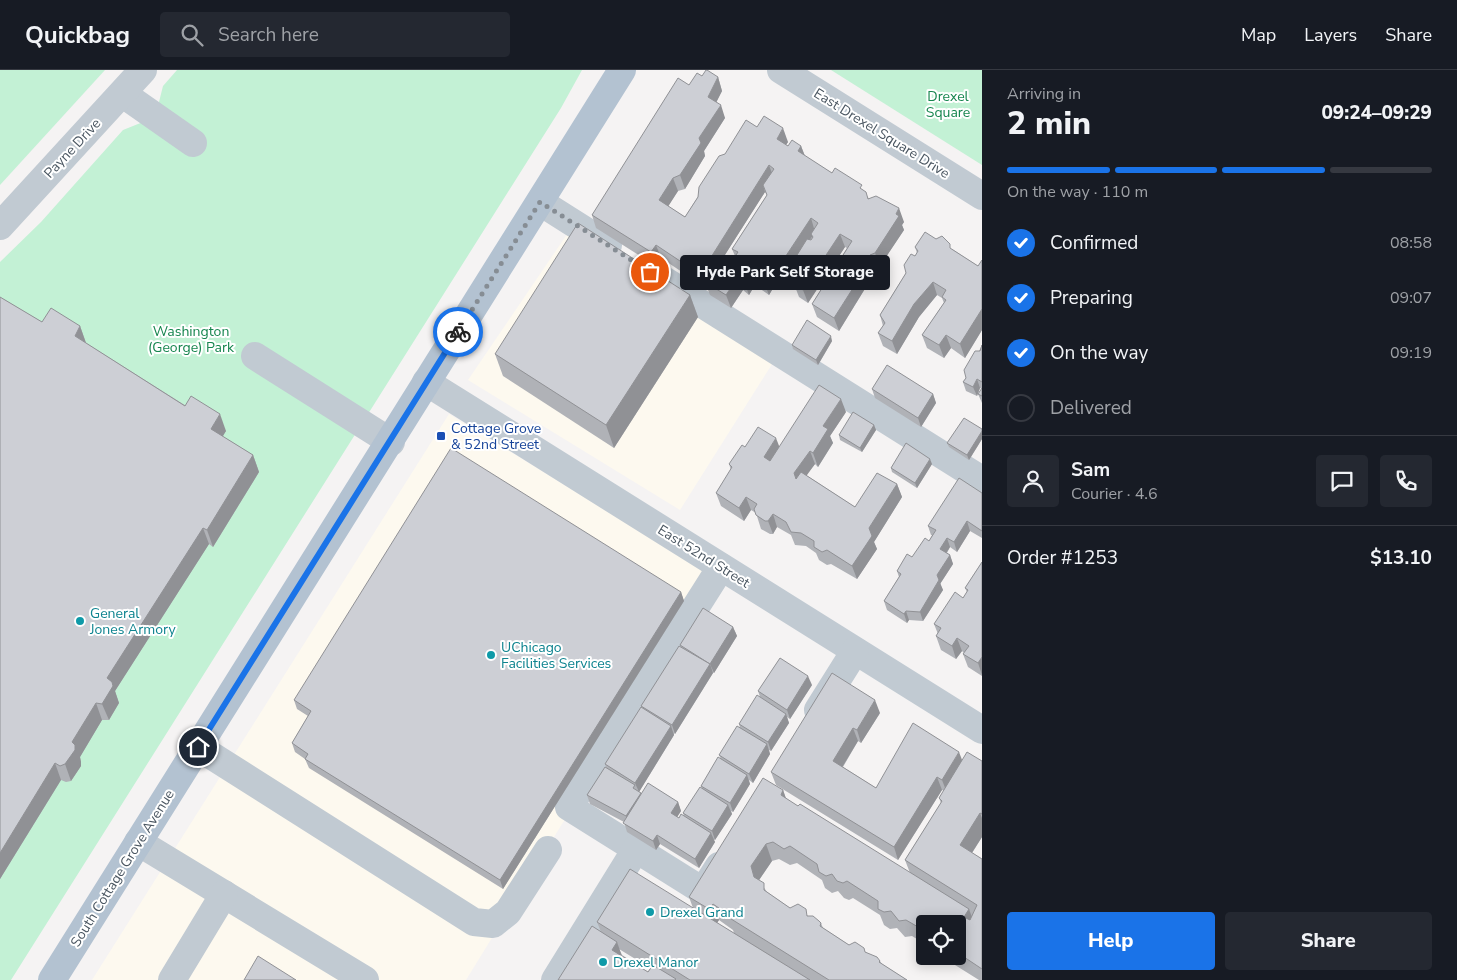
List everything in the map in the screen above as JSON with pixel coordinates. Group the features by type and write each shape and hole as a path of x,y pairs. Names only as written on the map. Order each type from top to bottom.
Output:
{"main road":[{"name":"South Cottage Grove Avenue","path":"52,980 391,442 426,382 622,70"}],"street":[{"name":"Payne Drive","path":"0,226 143,70"},
{"name":"East Drexel Square Drive","path":"781,70 982,196"},
{"path":"122,94 193,143"},
{"path":"540,202 982,480"},
{"path":"255,356 391,442"},
{"name":"East 52nd Street","path":"426,382 982,730"},
{"path":"721,567 569,807 704,891 735,841"},
{"path":"803,734 855,651"},
{"path":"198,747 474,922 493,924 508,912 548,850"},
{"path":"138,842 365,980"},
{"path":"555,980 636,848"},
{"path":"172,980 224,894"}],"shaded area":[{"path":"574,224 779,353 680,510 468,380"},
{"path":"449,414 714,577 466,980 92,980"}],"green space":[{"path":"0,70 105,70 0,185"},
{"name":"Washington (George) Park","path":"177,70 582,70 561,108 11,980 0,980 0,262 41,222 123,130 148,120 158,106 163,86"},
{"name":"Drexel Square","path":"831,70 982,70 982,165"}],"building":[{"path":"706,70 718,77 708,97 721,105 699,138 701,143 680,175 673,178 659,200 685,217 698,197 699,187 719,156 725,154 746,120 757,127 764,116 783,128 777,139 788,146 792,140 801,146 798,151 832,173 835,168 862,185 860,188 866,192 868,199 876,196 899,208 896,214 899,216 875,253 870,255 869,259 872,261 868,268 860,269 862,274 834,318 812,304 852,241 840,234 803,290 794,284 803,270 792,263 807,239 811,240 813,237 811,234 818,223 811,218 774,274 770,272 764,282 750,272 744,281 738,277 726,295 705,282 721,257 742,271 741,267 732,261 738,252 732,249 767,195 763,185 774,169 769,165 703,270 692,263 689,267 656,245 651,252 592,215 678,78 689,85 697,73 702,76"},
{"path":"578,223 690,295 606,425 495,354"},
{"path":"925,232 936,239 942,236 950,244 950,248 978,266 982,260 982,309 960,344 946,335 939,345 922,335 946,300 942,297 946,290 933,282 914,304 892,341 878,333 885,323 880,315 906,273 904,265 911,254 915,256 918,251 915,247"},
{"name":"General Jones Armory","path":"0,297 42,322 51,308 80,326 75,336 185,406 191,396 220,414 211,429 253,455 207,530 203,528 107,678 112,682 113,686 102,704 96,703 72,742 75,745 75,750 65,764 60,766 55,763 0,853"},
{"path":"807,320 831,336 816,360 792,345"},
{"path":"982,345 982,382 977,379 973,387 963,382 966,378 964,370 975,351 980,351"},
{"path":"887,365 933,394 918,418 872,389"},
{"path":"819,385 841,399 823,426 828,429 813,453 810,451 794,473 796,479 801,472 855,507 877,473 897,484 869,528 872,536 852,566 827,550 822,552 814,547 814,541 801,533 791,532 786,522 773,514 768,521 765,521 756,515 754,509 757,504 746,497 739,508 716,493 732,467 729,464 742,445 745,447 758,427 776,438 764,457 770,461"},
{"path":"982,388 982,396 978,394"},
{"path":"853,412 874,425 860,448 839,435"},
{"path":"964,418 982,429 967,455 947,443"},
{"path":"906,443 930,459 915,483 891,468"},
{"name":"UChicago Facilities Services","path":"451,448 681,592 500,880 305,759 308,754 292,743 311,711 294,700"},
{"path":"959,478 982,493 982,531 967,521 954,542 947,538 940,549 950,555 937,575 939,580 920,612 906,611 904,614 884,601 901,574 897,571 907,554 912,557 925,538 929,541 936,530 928,526"},
{"path":"982,562 982,657 978,663 963,654 969,646 957,638 952,646 936,636 941,628 934,624 955,592 963,598 968,590 965,588"},
{"path":"703,608 733,627 710,664 680,645"},
{"path":"679,646 710,664 672,725 641,706"},
{"path":"780,658 808,676 787,710 758,691"},
{"path":"832,673 875,700 857,730 853,728 833,761 876,788 913,723 959,752 942,780 937,777 894,847 771,772"},
{"path":"757,695 786,714 768,742 739,724"},
{"path":"641,707 671,726 635,783 605,764"},
{"path":"737,726 767,744 749,774 719,755"},
{"path":"967,752 982,761 982,814 980,813 960,845 982,859 982,969 966,958 966,918 970,920 977,905 905,860 942,801 939,798"},
{"path":"718,757 747,775 730,803 701,786"},
{"path":"605,767 635,785 633,788 641,793 626,816 587,795"},
{"path":"763,778 783,790 781,795 798,806 800,804 969,909 965,915 916,915 916,926 906,920 899,921 891,911 884,912 878,909 878,901 847,881 843,883 837,881 832,874 826,876 819,872 817,864 790,846 784,849 773,842 766,844 751,866 754,877 764,883 764,890 790,908 798,904 806,909 807,916 813,916 821,923 820,926 849,945 855,942 864,948 865,952 877,957 879,962 907,980 829,980 728,917 729,915 713,904 709,909 689,897"},
{"path":"648,783 678,802 671,813 679,818 681,814 711,833 695,859 657,835 653,841 623,823"},
{"path":"700,787 728,805 712,831 683,813"},
{"name":"Drexel Grand","path":"630,869 810,980 690,980 597,922"},
{"path":"592,926 617,942 612,950 648,972 653,965 676,979 558,980"},
{"path":"258,956 296,980 244,980"}],"way so far":[{"path":"458,332 540,202 650,272"}],"place":[{"name":"Hyde Park Self Storage","path":"650,272"},
{"name":"Cottage Grove & 52nd Street","path":"441,436"},
{"name":"General Jones Armory","path":"80,621"},
{"name":"UChicago Facilities Services","path":"491,655"},
{"name":"Drexel Grand","path":"650,912"},
{"name":"Drexel Manor","path":"603,962"}],"route":[{"path":"198,747 391,442 408,411 458,332"}]}
